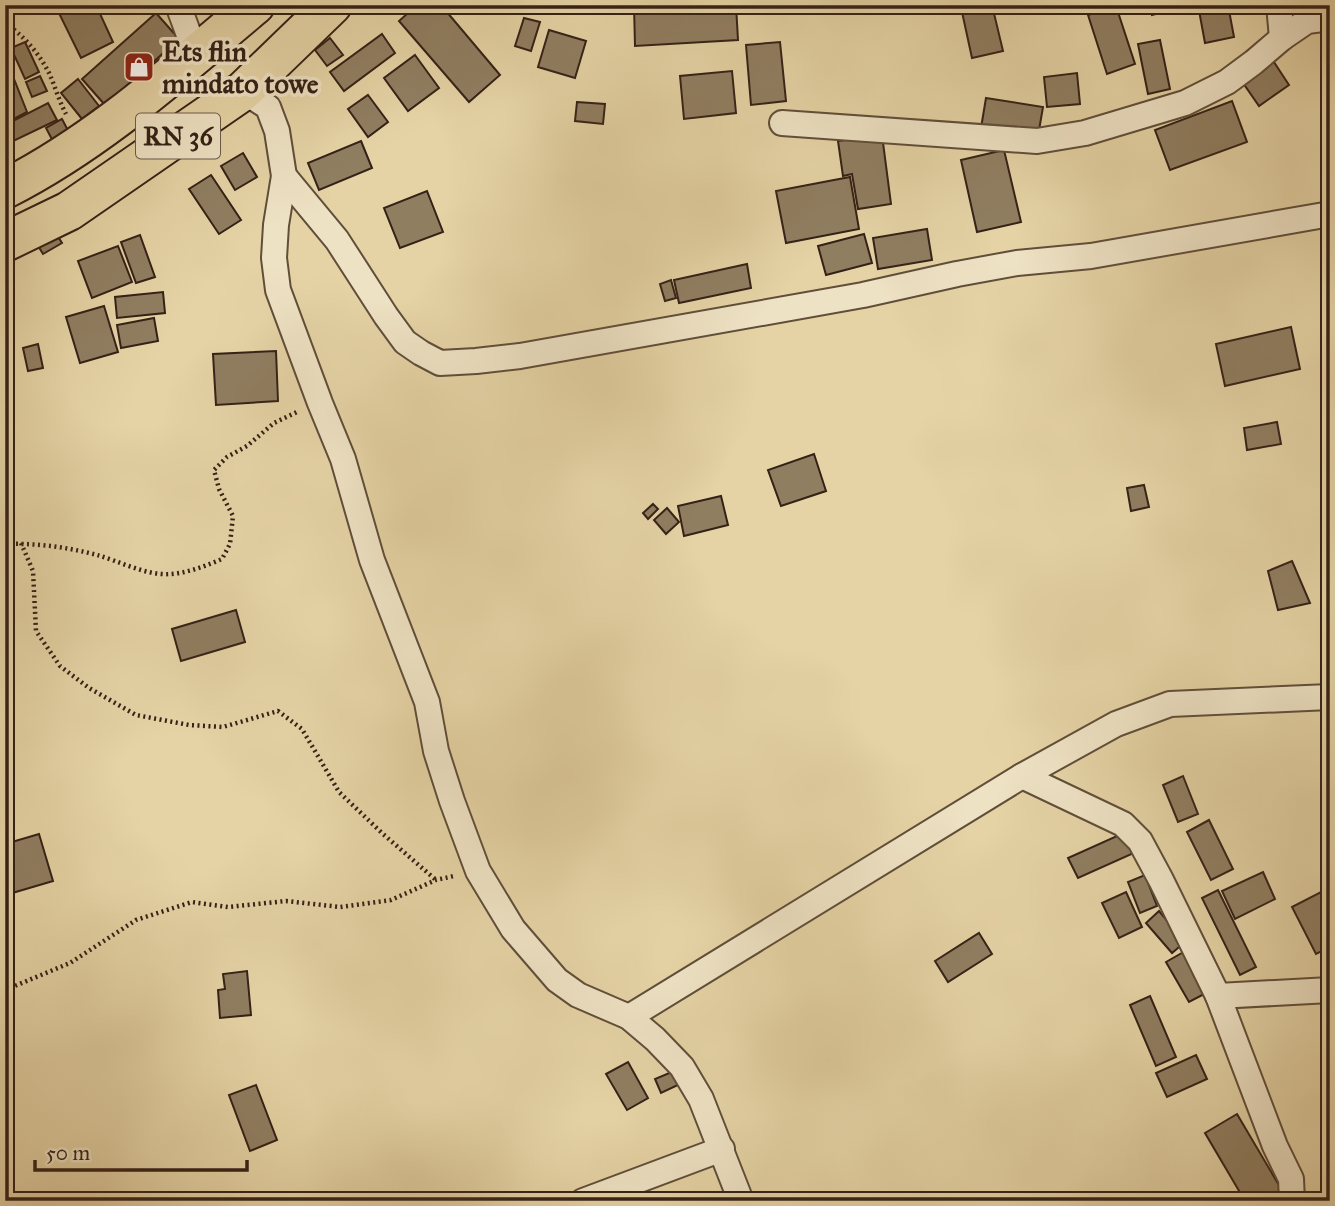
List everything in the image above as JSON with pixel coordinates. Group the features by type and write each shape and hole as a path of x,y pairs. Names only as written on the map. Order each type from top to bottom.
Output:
{"main road":[{"name":"RN 36","path":"5,188 81,145 255,5"},
{"name":"RN 36","path":"5,242 69,211 243,91 332,5"}],"street":[{"path":"178,5 196,54"},
{"path":"1279,5 1282,38"},
{"path":"782,123 1037,141 1085,133 1185,103 1227,82 1307,21 1330,18"},
{"path":"243,91 268,107 277,131 284,176 274,258 278,290 343,459 372,560 427,702 436,751 478,871 513,929 558,980 578,995 629,1017 682,1067 701,1099 741,1201"},
{"path":"284,176 337,240 405,342 440,363 520,356 863,295 1005,265 1091,257 1330,214"},
{"path":"629,1017 1022,776 1116,724 1170,705 1330,697"},
{"path":"1022,776 1123,824 1140,841 1218,996 1275,1146 1291,1179 1292,1201"},
{"path":"1218,996 1330,990"},
{"path":"583,1201 722,1149"}],"path":[{"path":"5,23 18,32 48,71 81,145"},
{"path":"5,544 67,548 100,555 133,568 168,575 194,570 222,559 230,544 233,516 219,489 214,470 274,422 320,403"},
{"path":"21,543 33,571 36,631 60,666 89,688 136,715 189,725 223,727 278,711 302,729 339,792 436,880"},
{"path":"5,990 69,963 136,920 192,902 228,907 286,901 340,907 390,900 436,880 478,871"}],"building":[{"path":"55,5 96,5 113,42 81,58"},
{"path":"417,5 441,5 500,75 469,102 399,21"},
{"path":"634,5 736,5 738,40 635,46"},
{"path":"992,5 1003,51 972,58 962,12"},
{"path":"1150,5 1181,5 1182,7 1152,15"},
{"path":"1198,5 1228,5 1234,37 1205,43"},
{"path":"1116,6 1135,64 1107,74 1088,15"},
{"path":"156,13 179,39 105,105 82,79"},
{"path":"524,18 540,22 531,51 515,46"},
{"path":"549,30 586,41 575,78 538,67"},
{"path":"382,34 395,53 344,91 330,72"},
{"path":"330,38 343,55 327,66 315,50"},
{"path":"1160,40 1170,89 1148,94 1138,44"},
{"path":"25,42 39,72 25,79 11,48"},
{"path":"780,42 786,101 751,105 746,45"},
{"path":"415,55 439,88 408,111 384,78"},
{"path":"1272,59 1289,85 1259,106 1241,80"},
{"path":"7,61 27,112 12,120 5,104"},
{"path":"732,71 736,113 684,119 680,76"},
{"path":"1077,73 1080,104 1047,107 1044,77"},
{"path":"40,76 47,91 32,97 26,82"},
{"path":"78,79 99,106 82,119 61,93"},
{"path":"368,95 388,122 368,137 348,109"},
{"path":"986,98 1043,107 1038,136 981,128"},
{"path":"1232,101 1247,142 1170,170 1155,130"},
{"path":"577,102 605,104 603,124 575,121"},
{"path":"48,103 57,120 5,145 5,125"},
{"path":"62,119 73,140 57,149 46,128"},
{"path":"882,135 891,204 858,209 852,174 843,176 838,141"},
{"path":"361,141 372,168 319,190 308,163"},
{"path":"1004,150 1021,222 977,232 961,160"},
{"path":"243,153 257,177 235,190 221,166"},
{"path":"211,175 241,220 219,234 189,189"},
{"path":"850,177 859,229 786,243 776,191"},
{"path":"427,191 443,232 400,248 384,208"},
{"path":"50,224 62,243 43,254 32,236"},
{"path":"927,229 932,260 878,269 873,238"},
{"path":"864,234 872,263 826,275 818,246"},
{"path":"140,235 155,277 136,283 121,242"},
{"path":"118,246 132,282 92,298 78,261"},
{"path":"747,264 751,288 679,303 674,280"},
{"path":"671,280 676,298 665,301 660,284"},
{"path":"163,292 165,313 117,318 115,297"},
{"path":"104,306 118,352 80,363 66,317"},
{"path":"154,318 158,341 121,348 117,325"},
{"path":"1291,327 1300,369 1225,386 1216,344"},
{"path":"38,344 43,368 28,371 23,348"},
{"path":"276,351 278,401 216,405 213,354"},
{"path":"1277,422 1281,444 1247,450 1244,428"},
{"path":"814,454 826,491 781,506 768,470"},
{"path":"1144,485 1149,507 1131,511 1127,488"},
{"path":"721,496 728,525 684,536 678,506"},
{"path":"653,504 658,509 648,519 643,513"},
{"path":"667,508 679,522 666,534 654,520"},
{"path":"1292,561 1310,603 1278,610 1268,571"},
{"path":"236,610 245,642 181,661 172,629"},
{"path":"1183,776 1198,814 1178,822 1163,785"},
{"path":"1209,820 1233,869 1211,880 1187,832"},
{"path":"1128,831 1136,852 1078,878 1068,858"},
{"path":"39,834 53,881 9,894 5,882 5,844"},
{"path":"1263,872 1275,899 1235,919 1222,891"},
{"path":"1145,875 1157,906 1140,913 1128,882"},
{"path":"1218,890 1256,967 1240,975 1202,898"},
{"path":"1126,892 1142,927 1119,938 1102,903"},
{"path":"1321,892 1330,909 1330,947 1316,954 1292,907"},
{"path":"1159,911 1185,942 1172,953 1146,923"},
{"path":"979,933 992,954 948,982 935,961"},
{"path":"1187,950 1210,991 1189,1002 1166,962"},
{"path":"247,971 251,1015 220,1018 218,990 225,989 223,974"},
{"path":"1150,996 1176,1057 1156,1066 1130,1005"},
{"path":"1196,1055 1207,1079 1167,1097 1156,1073"},
{"path":"628,1062 648,1098 627,1110 606,1074"},
{"path":"674,1071 680,1084 661,1093 655,1079"},
{"path":"256,1085 277,1140 250,1151 229,1095"},
{"path":"1237,1114 1283,1192 1267,1201 1245,1201 1205,1133"}],"place":[{"name":"Ets flin mindato towe","path":"139,67"}]}
